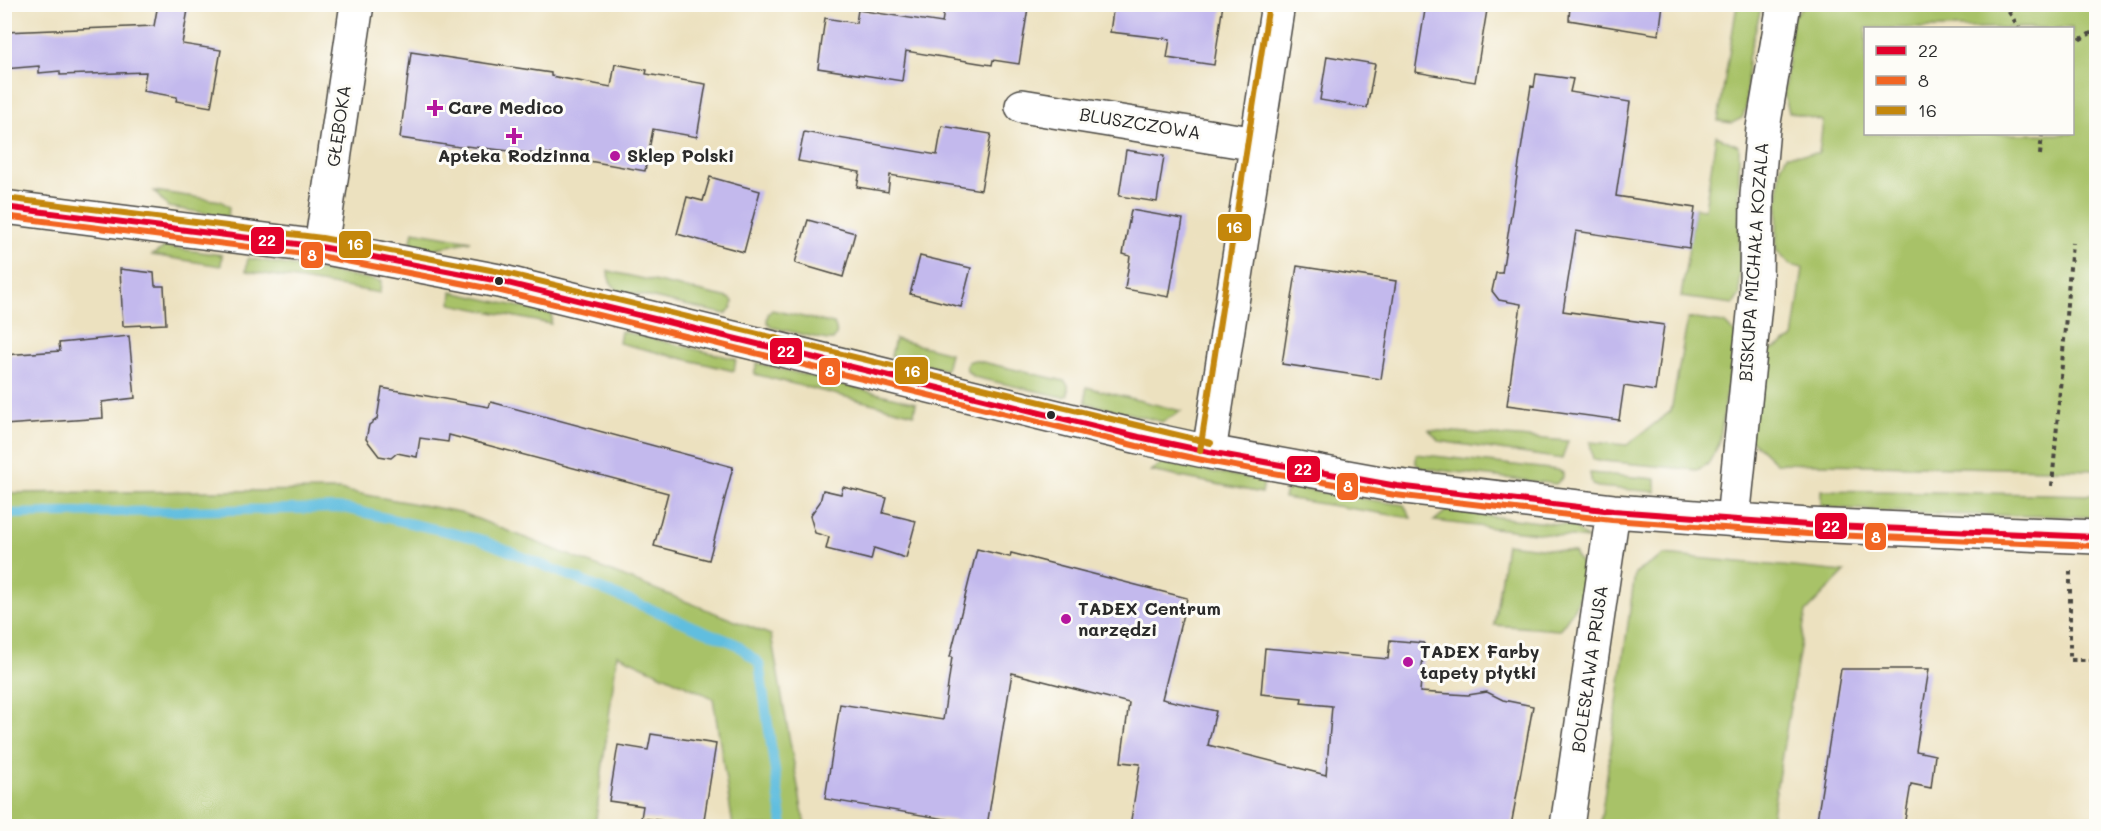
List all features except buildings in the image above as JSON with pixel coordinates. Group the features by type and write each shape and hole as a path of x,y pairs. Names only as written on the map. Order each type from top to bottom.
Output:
{"street":[{"name":"GŁĘBOKA","path":"321,247 357,4"},
{"path":"1209,452 1278,4"},
{"name":"BISKUPA MICHAŁA KOZALA","path":"1733,520 1756,294 1757,195 1763,128 1784,4"},
{"name":"BLUSZCZOWA","path":"1022,106 1257,144"},
{"path":"4,207 321,247 488,279 1051,416 1209,452 1397,486 1613,511 1733,520 2097,537"},
{"name":"BOLESŁAWA PRUSA","path":"1567,826 1613,511"}],"path":[{"path":"2004,4 2018,27"},
{"path":"2074,43 2097,30"},
{"path":"2040,155 2042,135"},
{"path":"2052,486 2072,243"},
{"path":"2070,569 2070,660 2097,660"}],"green space":[{"path":"1808,4 2096,5 2096,470 1776,463 1749,438 1760,355 1793,339 1803,268 1790,265 1776,250 1780,169 1787,155 1819,153 1823,121 1789,112 1784,94 1793,17 1804,5"},
{"path":"1737,5 1762,5 1748,58 1746,108 1742,118 1732,123 1718,121"},
{"path":"1716,136 1739,146 1740,295 1733,304 1681,297 1695,208 1705,209"},
{"path":"154,191 221,201 229,207 228,217 168,207"},
{"path":"413,231 471,241 434,249 413,246 411,242"},
{"path":"165,247 222,255 221,266 152,255"},
{"path":"248,258 381,281 380,293 246,271"},
{"path":"608,271 729,298 733,301 732,307 726,314 618,290 610,282"},
{"path":"452,292 552,314 551,324 451,304"},
{"path":"772,310 834,324 836,336 833,340 827,340 771,327 767,321 768,314"},
{"path":"1688,318 1724,323 1736,334 1719,444 1708,464 1697,470 1593,460 1590,442 1627,445 1671,411"},
{"path":"621,331 736,359 734,371 619,343"},
{"path":"895,339 950,353 946,370 891,356"},
{"path":"974,360 1064,381 1068,385 1068,395 1063,397 974,377 966,367 968,362"},
{"path":"757,363 916,403 914,414 754,374"},
{"path":"1086,387 1181,411 1163,422 1086,403"},
{"path":"1429,430 1568,441 1562,459 1439,441"},
{"path":"1416,454 1558,470 1563,473 1563,477 1556,484 1422,468 1416,464"},
{"path":"1163,463 1264,481 1262,493 1151,471"},
{"path":"1590,473 1656,479 1656,492 1598,487 1592,485"},
{"path":"1287,487 1404,505 1411,518 1284,498"},
{"path":"339,490 460,512 771,635 805,826 733,826 713,698 617,654 595,826 5,826 5,493"},
{"path":"1821,490 2096,495 2096,517 1928,514 1821,507"},
{"path":"1446,511 1573,526 1588,539 1434,521"},
{"path":"1506,544 1574,552 1582,567 1583,585 1573,610 1559,630 1494,625"},
{"path":"1664,555 1845,572 1806,612 1770,826 1600,826 1635,573"}],"waterway":[{"path":"4,514 343,508 479,539 736,644 759,663 783,826"}],"transit line":[{"name":"16","path":"1200,451 1269,4"},
{"name":"16","path":"5,198 322,238 501,272 1211,443"},
{"name":"22","path":"4,207 321,247 499,281 1139,437 1397,486 1613,511 1808,525 2096,537"},
{"name":"8","path":"4,216 320,256 497,290 1137,446 1395,495 1612,520 1808,534 2096,546"}],"place":[{"name":"Care Medico","path":"435,108"},
{"name":"Apteka Rodzinna","path":"514,136"},
{"name":"Sklep Polski","path":"615,156"},
{"name":"TADEX Centrum narzędzi","path":"1066,619"},
{"name":"TADEX Farby tapety płytki","path":"1408,662"}]}
